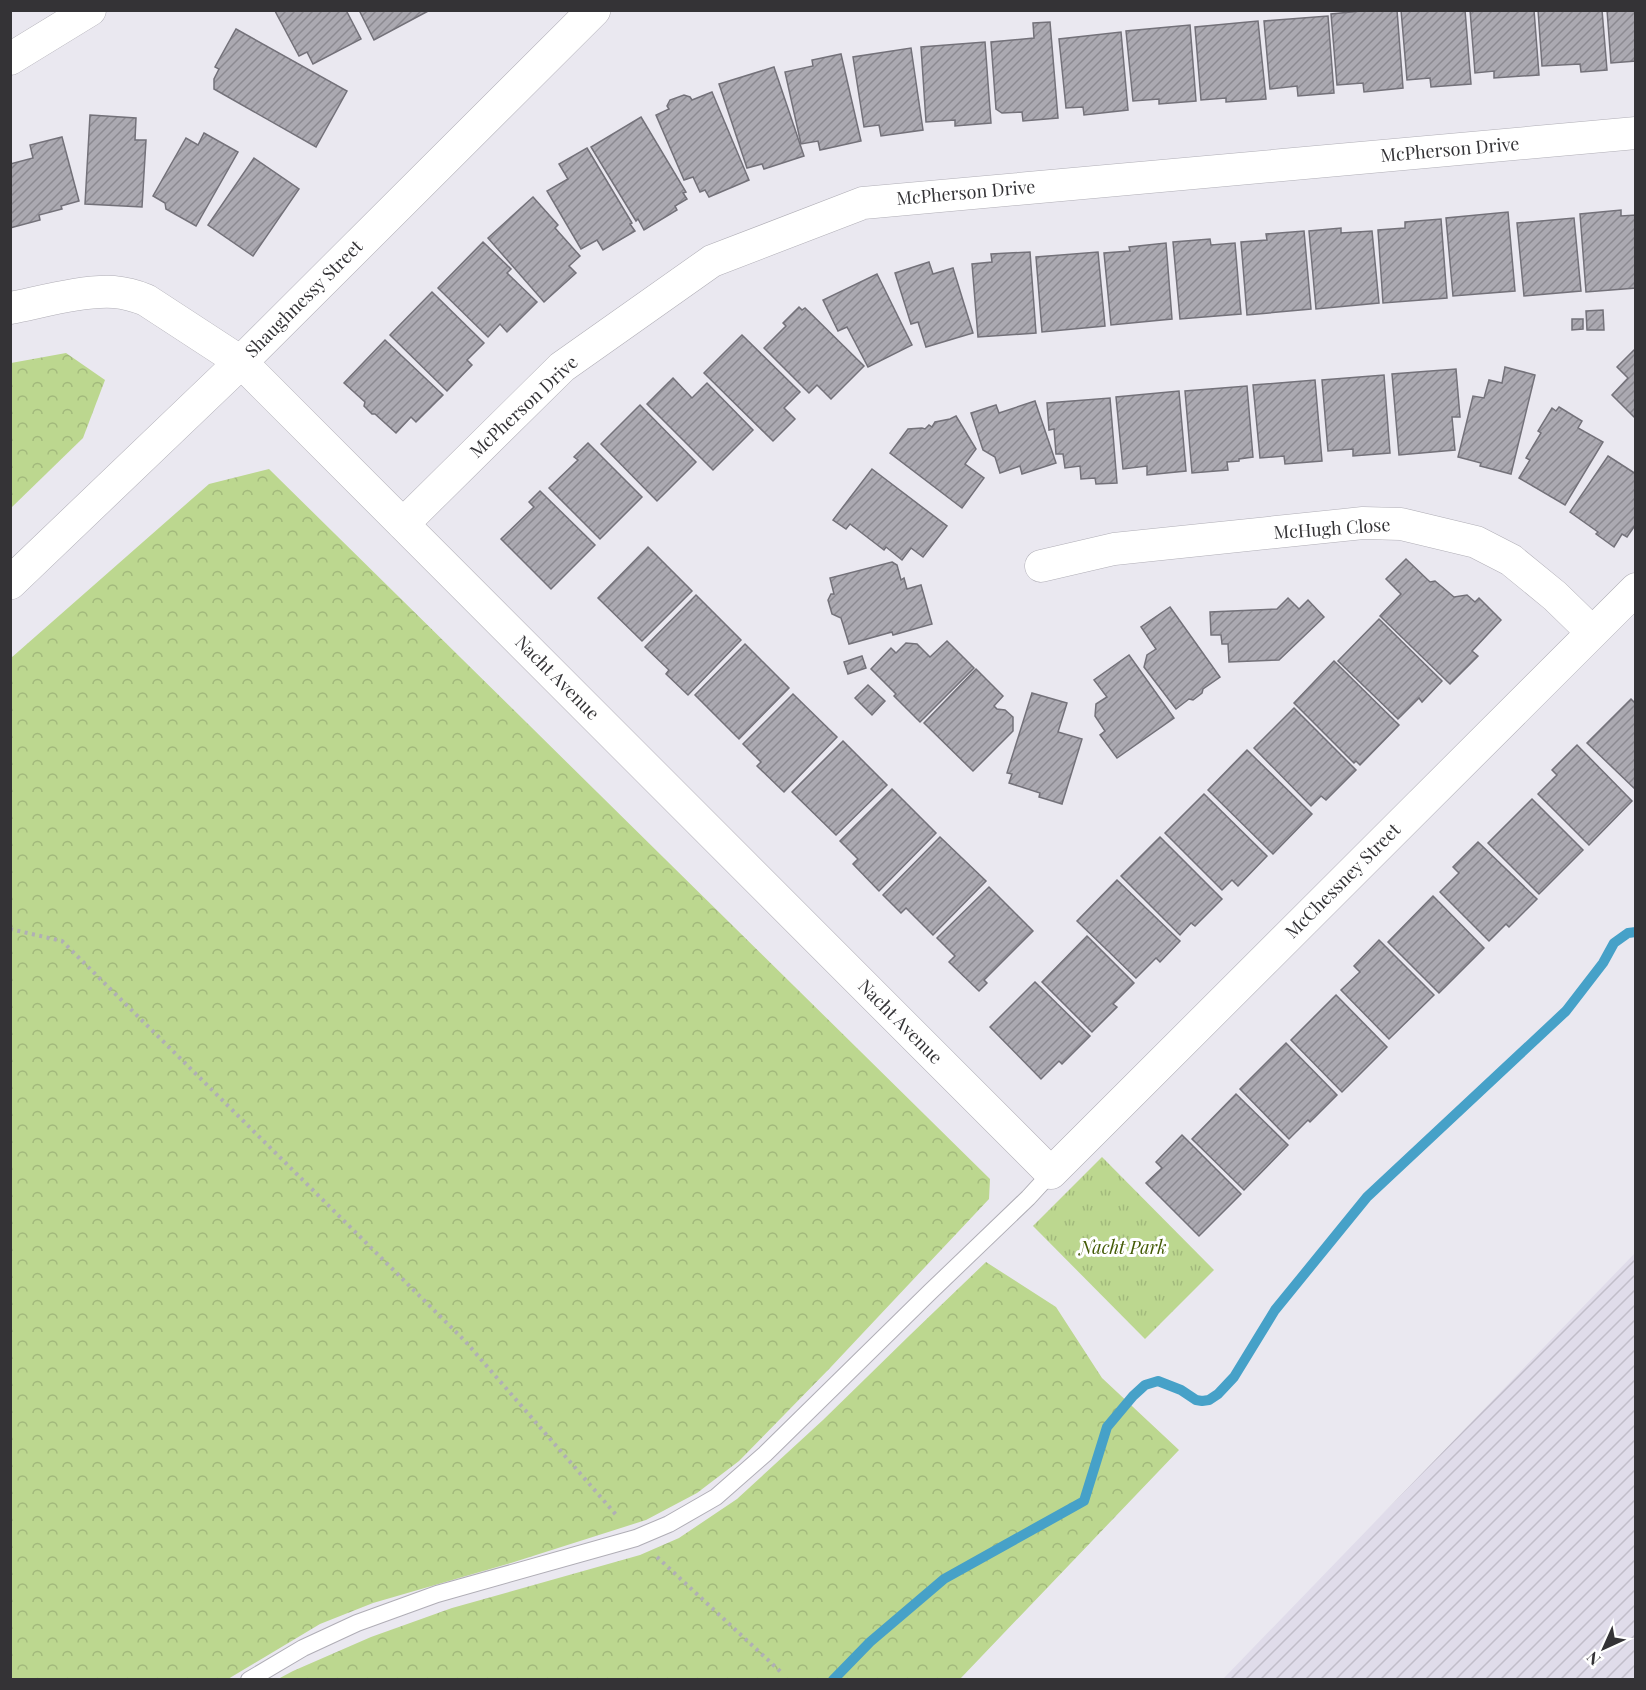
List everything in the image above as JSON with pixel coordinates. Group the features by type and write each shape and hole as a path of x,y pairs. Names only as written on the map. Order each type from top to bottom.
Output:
{"main road":[{"name":"Shaughnessy Street","path":"10,584 241,362 594,10"}],"street":[{"path":"10,59 90,10"},
{"name":"McPherson Drive","path":"403,524 562,367 693,274 712,261 863,202 1635,133"},
{"name":"Nacht Avenue","path":"10,308 82,295 112,292 130,294 155,305 241,362 1051,1173"},
{"name":"McHugh Close","path":"1041,566 1114,549 1363,523 1401,524 1476,542 1511,560 1556,596 1592,632"},
{"name":"McChessney Street","path":"1051,1173 1635,589"}],"lane":[{"path":"249,1680 303,1648 357,1623 437,1594 636,1538 693,1512 741,1477 1051,1173"}],"path":[{"path":"10,929 62,941 465,1341 636,1538 782,1673"}],"shaded area":[{"path":"1635,1253 1635,1679 1223,1679"}],"green space":[{"path":"66,353 105,380 83,438 11,508 11,363"},
{"path":"269,469 990,1179 989,1199 739,1461 697,1493 646,1520 511,1563 373,1603 320,1624 228,1679 11,1680 11,658 209,484"},
{"name":"Nacht Park","path":"1102,1157 1214,1270 1145,1339 1033,1226"},
{"path":"986,1262 1056,1307 1102,1378 1179,1450 960,1679 278,1679 371,1637 452,1608 640,1555 679,1538 737,1499 823,1420"}],"building":[{"path":"346,10 361,39 313,64 307,52 299,56 275,11"},
{"path":"359,10 430,10 374,40"},
{"path":"1397,10 1403,88 1364,92 1363,83 1337,85 1331,14"},
{"path":"1401,10 1465,10 1471,84 1431,87 1430,78 1407,80"},
{"path":"1470,10 1534,10 1539,75 1494,78 1494,71 1475,73"},
{"path":"1538,10 1602,10 1607,70 1581,72 1580,64 1542,66"},
{"path":"1607,10 1636,10 1636,61 1611,63"},
{"path":"1328,16 1334,93 1298,96 1297,86 1270,89 1264,21"},
{"path":"1258,21 1266,99 1226,102 1226,98 1201,100 1195,27"},
{"path":"1050,22 1058,118 1023,121 1022,112 1002,113 996,109 991,42 1034,38 1033,23"},
{"path":"1190,25 1196,101 1159,104 1159,99 1133,101 1126,31"},
{"path":"236,29 347,91 316,147 214,89 214,79 219,69 215,67"},
{"path":"1121,32 1128,110 1084,115 1083,107 1066,108 1059,39"},
{"path":"985,42 991,123 955,126 955,120 926,122 921,47"},
{"path":"911,48 923,130 881,136 879,125 864,127 853,57"},
{"path":"841,54 861,141 820,150 818,141 801,144 785,72 813,66 812,60"},
{"path":"774,67 804,156 764,169 762,164 747,168 719,84"},
{"path":"712,92 749,180 709,197 705,190 700,192 693,177 684,180 656,115 669,109 667,106 670,100 684,95 692,100"},
{"path":"90,115 136,118 135,140 146,140 142,207 85,204"},
{"path":"641,117 686,192 683,193 687,199 675,206 677,210 644,230 638,219 636,221 591,147"},
{"path":"204,133 238,152 196,226 166,209 165,203 153,196 186,138 198,145"},
{"path":"62,137 79,201 61,206 62,209 39,215 40,220 10,228 10,164 33,158 30,145"},
{"path":"587,148 635,231 603,250 597,240 581,249 547,191 568,179 559,164"},
{"path":"254,158 299,189 253,256 208,225"},
{"path":"533,197 558,225 555,228 580,256 569,266 576,273 544,302 488,238"},
{"path":"1621,210 1621,216 1636,215 1636,288 1586,292 1580,214"},
{"path":"1508,212 1515,291 1453,296 1446,218"},
{"path":"1574,218 1581,291 1524,296 1517,223"},
{"path":"1441,219 1447,298 1383,303 1378,230 1405,228 1405,222"},
{"path":"1341,228 1341,233 1372,231 1379,303 1316,309 1309,231"},
{"path":"1304,231 1311,309 1247,315 1241,242 1267,240 1266,234"},
{"path":"1210,239 1211,245 1235,243 1241,314 1180,319 1173,242"},
{"path":"483,242 511,269 507,273 537,302 507,332 500,324 488,337 438,288"},
{"path":"1166,243 1172,319 1111,325 1104,253 1130,251 1129,247"},
{"path":"1030,252 1036,333 978,337 972,264 992,262 991,254"},
{"path":"1098,252 1105,326 1042,332 1036,257"},
{"path":"929,262 933,274 953,268 973,333 926,347 918,322 911,324 895,273"},
{"path":"877,274 912,345 868,367 847,327 838,331 823,300"},
{"path":"432,292 484,343 467,360 472,365 447,391 390,335"},
{"path":"799,307 802,310 805,308 864,366 831,399 817,385 809,393 764,348 786,326 783,323"},
{"path":"1603,310 1604,330 1587,330 1586,311"},
{"path":"1572,319 1583,319 1583,329 1572,330"},
{"path":"742,335 800,392 784,408 795,419 773,441 704,373"},
{"path":"385,340 443,395 416,422 411,417 396,433 375,414 372,414 364,406 365,402 344,383"},
{"path":"1636,348 1636,419 1612,395 1628,378 1617,367"},
{"path":"1505,367 1535,375 1511,474 1480,466 1481,463 1458,457 1473,396 1484,398 1489,380 1502,383"},
{"path":"1456,369 1460,417 1452,417 1455,450 1399,455 1392,374"},
{"path":"1384,375 1390,453 1353,456 1353,449 1328,451 1322,380"},
{"path":"673,378 692,398 707,383 753,430 713,470 647,404"},
{"path":"1315,380 1322,461 1285,464 1284,456 1260,458 1253,385"},
{"path":"1247,386 1253,457 1227,462 1228,470 1192,473 1185,391"},
{"path":"1179,391 1186,471 1147,475 1147,466 1123,469 1116,397"},
{"path":"1110,398 1117,483 1096,484 1095,478 1081,479 1080,466 1065,468 1063,454 1056,454 1054,429 1049,430 1047,403"},
{"path":"1035,401 1056,463 1022,474 1020,466 1000,473 995,457 983,450 971,413 996,405 999,413"},
{"path":"640,405 696,462 657,501 601,444"},
{"path":"1559,407 1582,421 1578,428 1603,442 1565,505 1519,478 1530,460 1526,458 1541,433 1538,431 1552,408 1556,411"},
{"path":"956,416 976,449 965,464 984,478 962,508 890,453 908,429 925,429 929,425 932,427 935,422"},
{"path":"588,443 642,497 600,539 549,488 578,460 574,457"},
{"path":"1608,456 1636,474 1636,524 1627,537 1622,534 1614,547 1570,512"},
{"path":"872,469 947,526 923,557 911,548 902,560 886,547 884,550 850,524 846,529 833,520"},
{"path":"540,491 595,545 551,589 501,539 534,507 529,502"},
{"path":"648,547 692,591 642,641 598,598"},
{"path":"1406,559 1430,582 1435,581 1454,597 1467,595 1475,602 1479,598 1501,620 1472,651 1478,656 1450,684 1380,616 1401,594 1386,579"},
{"path":"892,562 897,565 901,580 904,578 907,589 921,585 932,624 849,644 841,618 832,614 828,600 831,594 834,594 830,578"},
{"path":"696,595 741,640 688,695 666,674 669,670 645,647"},
{"path":"1288,598 1299,609 1308,600 1324,617 1279,660 1229,662 1228,644 1222,644 1221,635 1211,635 1210,612 1277,609"},
{"path":"1170,607 1220,677 1203,689 1202,693 1193,700 1189,699 1176,709 1144,667 1147,655 1156,649 1141,627"},
{"path":"1379,619 1442,681 1422,702 1419,698 1398,719 1338,661"},
{"path":"947,641 974,668 920,722 871,669 891,648 896,653 906,643 917,644 930,657"},
{"path":"745,644 789,688 739,739 695,695"},
{"path":"1129,655 1174,718 1117,758 1100,735 1105,731 1095,716 1096,704 1107,697 1094,680"},
{"path":"862,656 866,668 848,674 844,662"},
{"path":"1334,661 1399,725 1360,765 1356,761 1354,763 1294,703"},
{"path":"976,669 1003,696 994,706 1005,710 1013,717 1013,731 973,771 924,723"},
{"path":"868,685 885,701 872,715 855,698"},
{"path":"1032,693 1067,703 1058,732 1082,739 1062,804 1039,797 1040,793 1009,783 1012,774 1007,773"},
{"path":"793,694 837,737 784,792 757,766 761,762 743,744"},
{"path":"1631,699 1636,704 1636,790 1587,743"},
{"path":"1294,708 1356,770 1326,800 1321,796 1311,806 1254,748"},
{"path":"843,741 887,785 836,835 792,792"},
{"path":"1577,745 1632,801 1589,845 1538,794 1557,775 1552,770"},
{"path":"1247,750 1312,814 1273,854 1208,790"},
{"path":"892,789 936,833 879,891 853,864 858,859 840,841"},
{"path":"1204,794 1267,856 1238,886 1232,880 1222,890 1165,833"},
{"path":"1532,799 1583,850 1539,894 1488,843"},
{"path":"940,837 986,881 933,935 906,908 901,913 883,895"},
{"path":"1160,837 1222,899 1195,926 1191,923 1180,935 1121,876"},
{"path":"1478,842 1537,899 1509,927 1506,924 1489,941 1440,892 1459,873 1453,867"},
{"path":"1117,880 1180,941 1160,962 1156,958 1136,978 1077,921"},
{"path":"989,887 1033,931 984,980 987,983 979,991 949,962 955,956 937,938"},
{"path":"1433,896 1484,948 1439,993 1388,942"},
{"path":"1087,936 1134,983 1113,1004 1117,1007 1092,1032 1042,982"},
{"path":"1379,940 1434,995 1389,1039 1341,990 1360,972 1354,966"},
{"path":"1035,982 1090,1036 1062,1064 1059,1061 1041,1079 990,1027"},
{"path":"1336,995 1387,1047 1342,1092 1291,1040"},
{"path":"1286,1043 1337,1095 1289,1139 1240,1089"},
{"path":"1236,1094 1288,1145 1244,1190 1192,1139"},
{"path":"1182,1135 1241,1194 1199,1236 1146,1183 1162,1168 1156,1162"}],"waterway":[{"path":"833,1680 870,1642 944,1579 1084,1501 1107,1427 1145,1385 1158,1381 1202,1401 1209,1400 1218,1394 1234,1377 1275,1310 1367,1197 1566,1011 1603,963 1614,943 1628,933 1636,932"}]}
